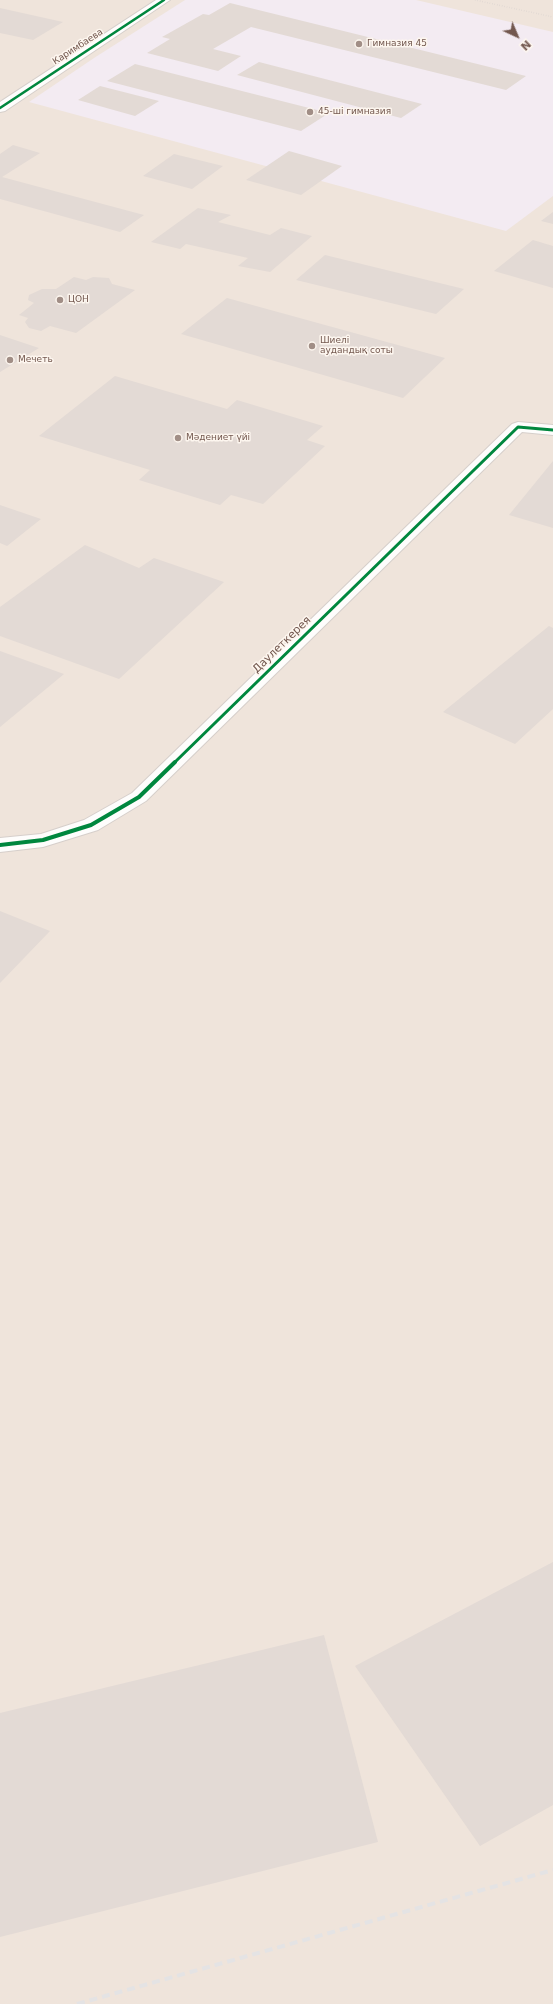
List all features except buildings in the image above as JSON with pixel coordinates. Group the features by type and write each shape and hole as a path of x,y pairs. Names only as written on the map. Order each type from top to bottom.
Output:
{"street":[{"name":"Каримбаева","path":"0,108 164,0"},
{"name":"Даулеткерея","path":"0,845 42,840 91,825 139,797 518,427 553,430"}],"path":[{"path":"475,0 553,17"}],"shaded area":[{"path":"0,0 553,0 553,2004 0,2004"},
{"name":"45-ші гимназия","path":"185,0 416,0 553,32 553,196 506,231 29,102 94,58"}],"railway":[{"path":"77,2004 553,1870"}],"cycle path":[{"path":"0,108 164,0"},
{"path":"0,845 43,840 91,825 139,797 518,427 553,430"}],"place":[{"name":"Гимназия 45","path":"359,44"},
{"name":"45-ші гимназия","path":"310,112"},
{"name":"ЦОН","path":"60,300"},
{"name":"Шиелі аудандық соты","path":"312,346"},
{"name":"Мечеть","path":"10,360"},
{"name":"Мәдениет үйі","path":"178,438"}]}
